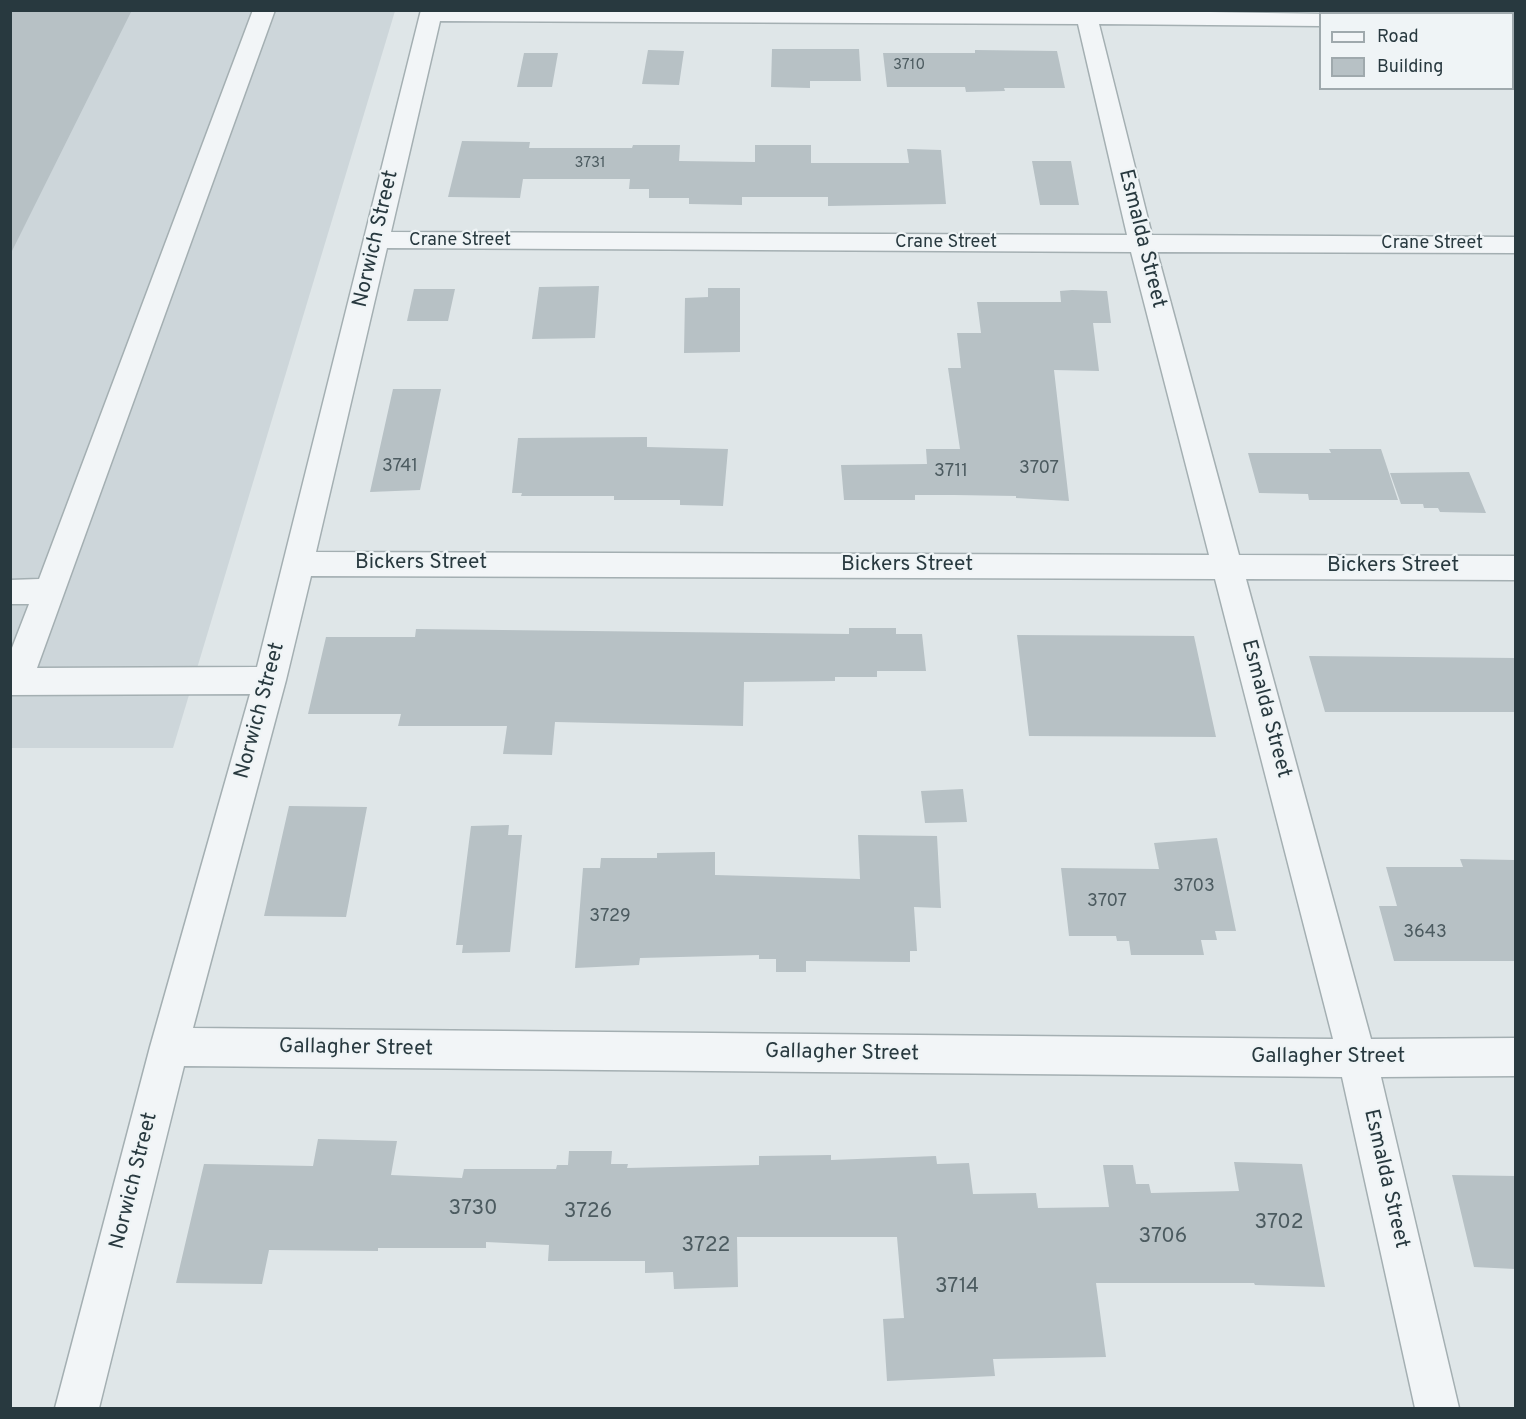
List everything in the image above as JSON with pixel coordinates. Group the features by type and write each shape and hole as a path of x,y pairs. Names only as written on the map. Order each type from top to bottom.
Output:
{"street":[{"path":"264,10 50,591 13,682 270,680"},
{"path":"431,12 1086,15 1319,19"},
{"name":"Norwich Street","path":"77,1408 169,1047 270,680 431,12"},
{"name":"Esmalda Street","path":"1086,15 1142,244 1357,1058 1437,1408"},
{"name":"Crane Street","path":"376,240 1515,245"},
{"name":"Bickers Street","path":"299,564 1515,568"},
{"path":"10,591 50,591"},
{"name":"Gallagher Street","path":"169,1047 1357,1058 1515,1057"}],"shaded area":[{"path":"10,11 395,11 173,748 11,748"}],"building":[{"path":"10,10 132,10 10,255"},
{"path":"772,49 859,49 861,81 810,81 810,88 771,87"},
{"path":"648,50 684,51 679,85 642,84"},
{"path":"975,50 1057,51 1065,88 1004,88 1005,91 966,92 965,87 887,87 883,53 975,53"},
{"path":"524,53 558,53 552,87 517,87"},
{"path":"462,141 530,142 529,148 632,148 633,145 680,145 679,161 755,162 755,145 811,145 811,163 909,163 907,149 941,150 946,204 828,206 828,197 742,197 742,205 689,204 689,198 649,198 649,189 629,189 630,179 523,179 520,198 448,197"},
{"path":"1032,161 1071,161 1079,205 1040,205"},
{"path":"599,286 595,338 532,339 539,287"},
{"path":"708,288 740,288 740,352 684,353 685,298 708,297"},
{"path":"414,289 455,289 448,321 407,321"},
{"path":"1060,291 1107,291 1111,323 1093,323 1099,371 1054,370 1069,501 1016,498 1016,496 954,495 915,495 915,500 844,500 841,465 927,464 926,449 960,449 948,368 961,368 957,333 981,333 977,302 1061,302"},
{"path":"393,389 441,389 420,490 370,492"},
{"path":"647,437 647,447 728,449 723,506 680,505 680,500 614,500 614,496 521,496 522,493 512,493 518,438"},
{"path":"1329,449 1381,449 1398,500 1309,500 1308,494 1259,493 1248,453 1331,453"},
{"path":"1469,472 1486,513 1440,512 1438,508 1424,508 1423,504 1401,504 1390,473"},
{"path":"849,628 896,628 896,634 922,634 926,671 877,671 877,677 835,677 835,681 744,682 743,726 555,722 552,755 503,754 507,726 398,726 401,714 308,714 326,637 415,637 416,629 849,634"},
{"path":"1017,635 1194,636 1216,737 1029,736"},
{"path":"1309,656 1515,658 1515,712 1325,712"},
{"path":"963,789 967,822 925,823 921,791"},
{"path":"289,806 367,807 346,917 264,916"},
{"path":"509,825 508,835 522,835 510,952 462,953 463,945 456,945 471,826"},
{"path":"858,835 937,836 941,908 914,907 917,951 910,951 910,962 806,961 806,972 776,972 776,959 759,959 759,955 640,958 639,965 575,968 583,868 600,868 601,858 657,858 657,853 715,852 715,875 860,879"},
{"path":"1217,838 1236,931 1215,931 1217,940 1201,940 1204,955 1131,955 1129,941 1117,941 1116,936 1069,936 1061,868 1159,869 1154,843"},
{"path":"1460,859 1515,860 1515,961 1394,961 1379,906 1397,906 1386,867 1463,867"},
{"path":"318,1139 397,1141 391,1175 462,1178 464,1169 556,1169 557,1165 568,1165 569,1151 612,1151 611,1164 628,1164 627,1168 759,1165 759,1156 831,1155 831,1160 936,1156 937,1164 969,1163 973,1194 1036,1193 1038,1208 1109,1207 1103,1165 1133,1165 1136,1184 1149,1184 1151,1193 1239,1191 1234,1162 1302,1164 1325,1287 1255,1285 1254,1283 1096,1283 1106,1357 993,1359 995,1376 887,1381 883,1319 904,1318 897,1237 737,1237 738,1287 674,1289 673,1272 645,1273 645,1261 548,1261 549,1245 486,1242 486,1248 378,1248 378,1251 269,1250 262,1284 176,1283 204,1164 313,1166"},
{"path":"1452,1175 1515,1176 1515,1269 1474,1267"}]}
